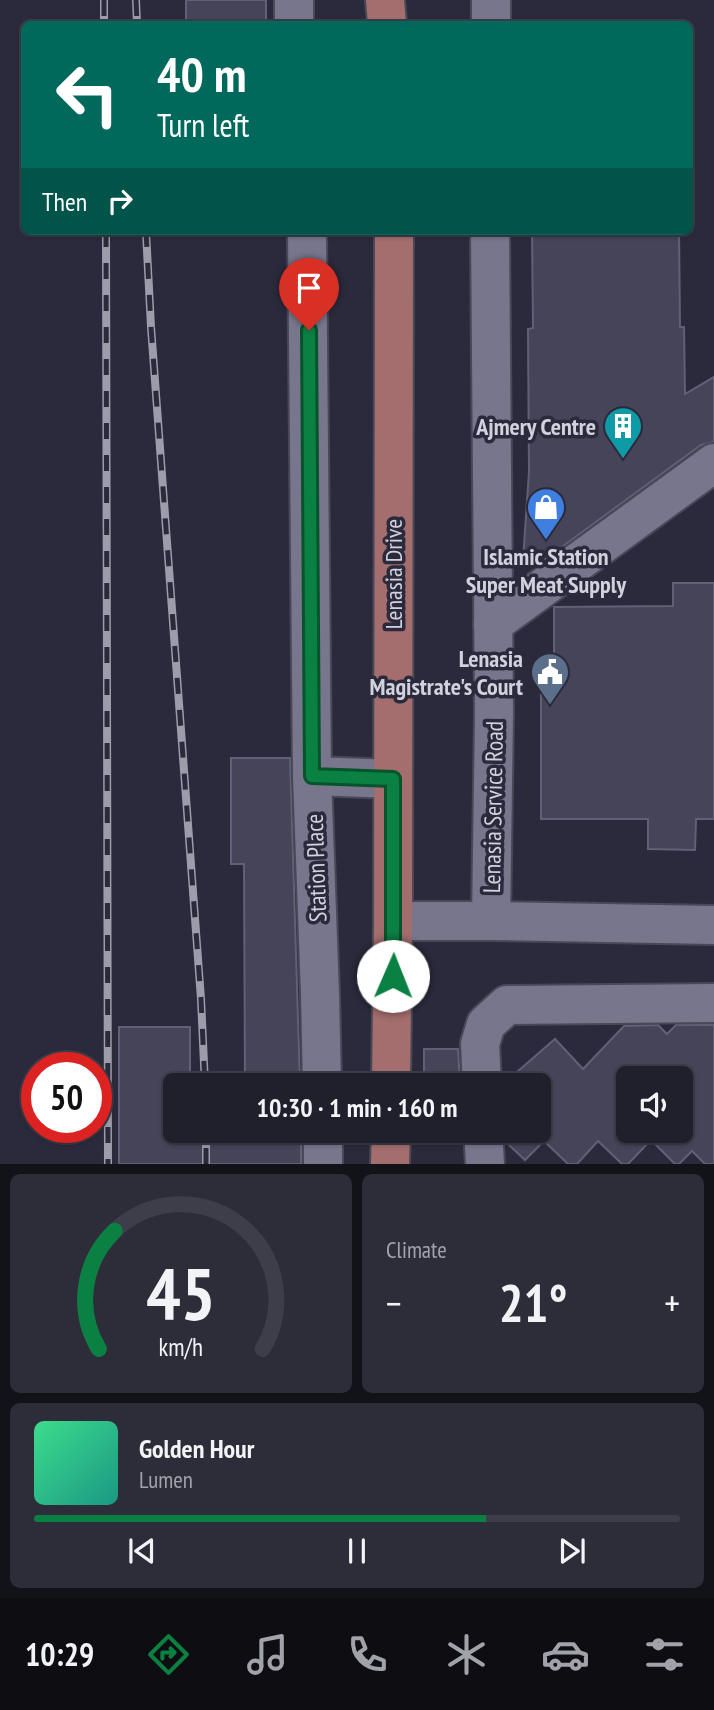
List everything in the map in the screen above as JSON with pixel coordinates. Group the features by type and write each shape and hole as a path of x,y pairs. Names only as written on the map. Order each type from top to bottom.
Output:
{"main road":[{"path":"385,0 387,21"},
{"name":"Lenasia Drive","path":"391,1073 394,235"},
{"path":"390,1164 391,1143"}],"street":[{"path":"294,0 294,21"},
{"path":"491,0 491,21"},
{"name":"Station Place","path":"307,235 312,776 322,1073"},
{"name":"Lenasia Service Road","path":"490,235 494,714 491,921"},
{"path":"493,624 714,463"},
{"path":"312,776 393,779"},
{"path":"393,921 714,925"},
{"path":"481,1073 480,1044 486,1024 507,1005 714,1003"},
{"path":"323,1143 323,1164"},
{"path":"484,1143 485,1164"}],"building":[{"path":"186,0 266,0 266,21 186,21"},
{"path":"532,235 679,235 680,327 684,327 685,394 714,377 714,442 701,445 544,560 523,560 529,472 528,329 533,328"},
{"name":"Lenasia Magistrate's Court","path":"673,583 714,583 714,819 696,819 695,850 648,849 648,819 541,819 541,693 554,693 554,607 673,606"},
{"path":"231,758 290,758 300,1073 245,1073 244,864 231,864"},
{"path":"658,1025 667,1034 676,1025 714,1025 714,1164 705,1164 692,1151 679,1164 675,1164 654,1143 693,1143 693,1066 616,1066 616,1143 648,1143 628,1164 622,1164 598,1141 577,1164 568,1164 546,1143 551,1143 551,1073 518,1071 555,1039 583,1069 624,1026"},
{"path":"119,1027 190,1027 190,1073 163,1073 163,1143 301,1143 301,1164 119,1164"},
{"path":"424,1049 458,1049 459,1073 424,1073"},
{"path":"511,1143 542,1143 525,1160 509,1145"}],"railway":[{"path":"104,0 104,21"},
{"path":"136,0 137,21"},
{"path":"106,235 108,1164"},
{"path":"146,235 204,1073"},
{"path":"206,1143 206,1164"}],"place":[{"name":"Ajmery Centre","path":"623,460"},
{"name":"Islamic Station Super Meat Supply","path":"546,541"},
{"name":"Lenasia Magistrate's Court","path":"550,706"}],"route":[{"path":"309,330 312,776 393,779 393,976"}]}
